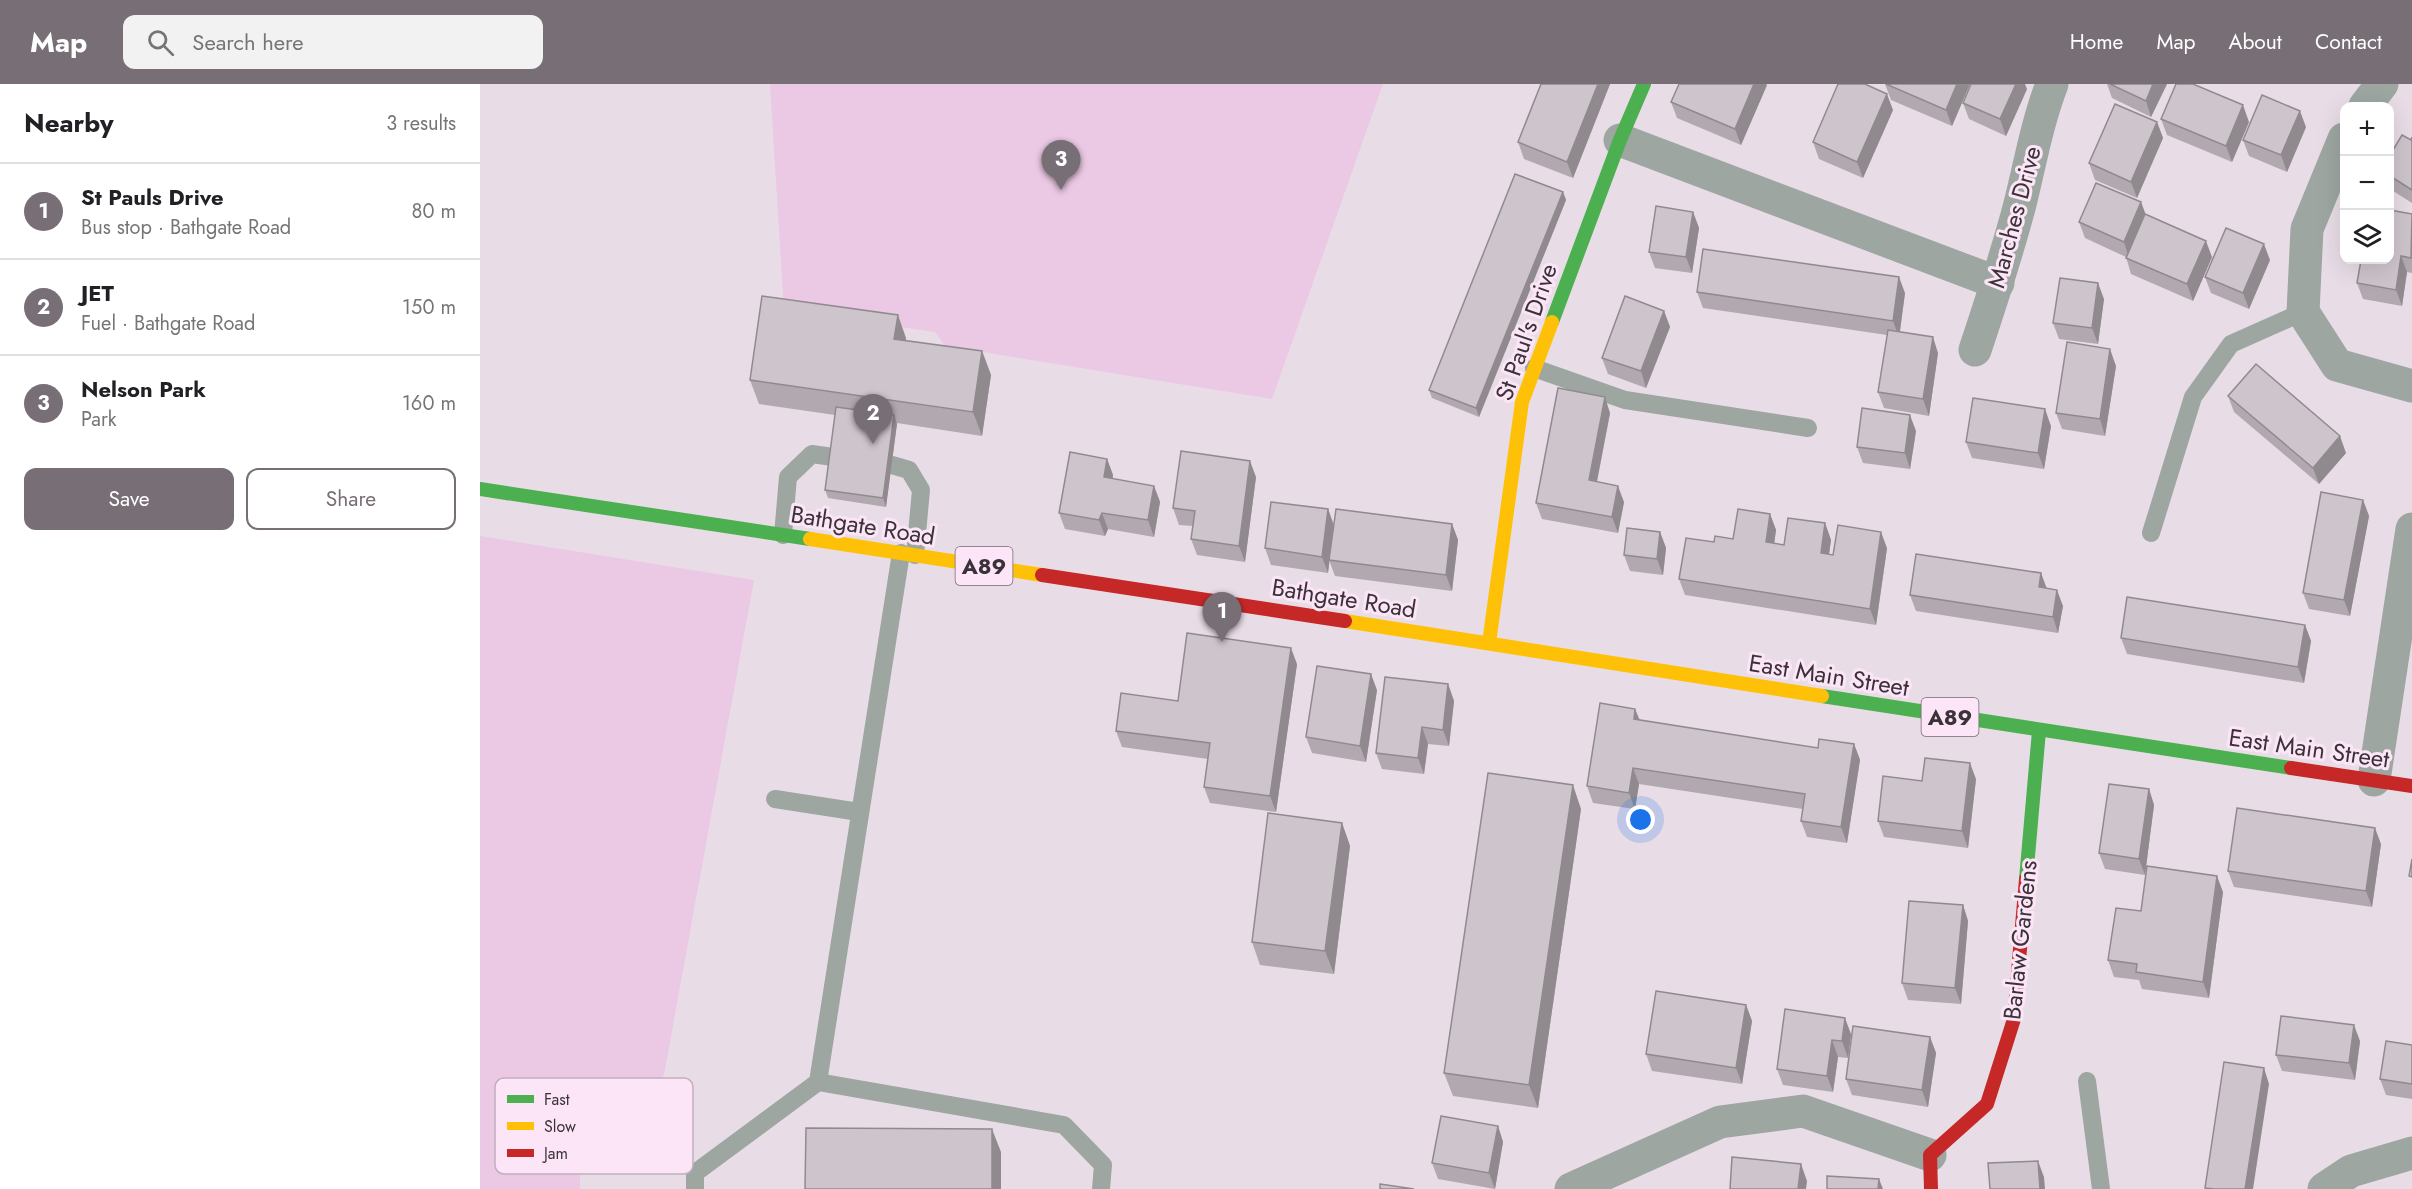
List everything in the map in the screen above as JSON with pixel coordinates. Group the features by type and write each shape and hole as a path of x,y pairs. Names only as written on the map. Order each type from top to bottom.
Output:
{"main road":[{"name":"St Paul's Drive","path":"1489,643 1522,402 1620,140 1644,84"},
{"name":"Bathgate Road","path":"480,489 1489,643"},
{"name":"East Main Street","path":"1489,643 2039,731 2412,786"},
{"name":"Barlaw Gardens","path":"1930,1155 1987,1104 2014,1019 2039,731"},
{"path":"1930,1155 1931,1189"}],"street":[{"name":"Marches Drive","path":"1975,350 1998,283 2042,111 2052,84"},
{"path":"2368,102 2382,84"},
{"path":"1620,140 1998,283"},
{"path":"2340,149 2307,229 2303,312 2337,365 2412,386"},
{"path":"2374,780 2412,529"},
{"path":"1571,1189 1720,1122 1803,1111 1930,1155"},
{"path":"2324,1189 2352,1171 2412,1153"}],"lane":[{"path":"2151,533 2193,397 2231,344 2303,312"},
{"path":"1534,368 1625,400 1808,428"},
{"path":"783,535 788,477 812,454 833,457"},
{"path":"694,1189 695,1173 818,1082 860,812 921,490 909,470 892,465"},
{"path":"776,799 860,812"},
{"path":"2087,1081 2101,1189"},
{"path":"818,1082 1064,1125 1103,1164 1101,1189"}],"shaded area":[{"path":"770,84 1383,84 1272,399 945,346 935,332 784,310"},
{"path":"480,536 754,580 664,1075 660,1078 495,1078 495,1174 580,1174 580,1189 480,1189"}],"building":[{"path":"1541,84 1598,84 1567,162 1518,142"},
{"path":"1679,84 1754,84 1735,129 1671,102"},
{"path":"1838,84 1865,84 1887,94 1857,162 1813,142"},
{"path":"1886,84 1957,84 1946,110"},
{"path":"1971,84 2016,84 2000,119 1963,103"},
{"path":"2110,84 2153,84 2146,101"},
{"path":"2176,84 2193,84 2243,105 2226,146 2161,119"},
{"path":"2262,95 2300,111 2281,155 2243,140"},
{"path":"2115,104 2157,122 2131,182 2089,163"},
{"path":"2402,135 2411,140 2412,137 2412,190 2394,179 2394,148"},
{"path":"1515,174 1563,192 1476,408 1429,390"},
{"path":"2096,183 2141,202 2124,242 2079,222"},
{"path":"1656,206 1693,212 1686,257 1649,252"},
{"path":"2394,211 2412,214 2411,258 2401,256 2396,290 2357,283 2360,264 2394,264"},
{"path":"2145,214 2206,241 2187,284 2126,258"},
{"path":"2226,228 2264,244 2243,293 2205,277"},
{"path":"1703,249 1899,277 1893,321 1697,292"},
{"path":"2060,278 2098,283 2092,328 2053,323"},
{"path":"762,296 898,315 894,339 982,351 973,412 750,380"},
{"path":"1625,296 1664,311 1641,371 1602,358"},
{"path":"1888,330 1933,337 1923,399 1878,392"},
{"path":"2067,342 2110,349 2100,419 2056,413"},
{"path":"2256,364 2340,436 2313,468 2228,396"},
{"path":"1558,388 1605,397 1589,480 1618,486 1612,517 1536,503"},
{"path":"1973,398 2045,409 2038,453 1966,442"},
{"path":"836,407 894,415 883,498 825,490"},
{"path":"1862,408 1910,415 1905,453 1857,447"},
{"path":"1181,451 1250,461 1239,546 1191,539 1195,511 1173,508"},
{"path":"1070,452 1107,459 1104,477 1154,486 1148,520 1102,513 1099,520 1059,513"},
{"path":"2321,492 2363,500 2344,600 2303,593"},
{"path":"1271,502 1328,509 1322,557 1265,548"},
{"path":"1336,509 1452,524 1446,575 1329,560"},
{"path":"1738,509 1770,514 1766,542 1784,545 1788,518 1825,523 1821,553 1833,555 1838,525 1881,532 1870,609 1679,579 1686,538 1714,542 1715,536 1733,539"},
{"path":"1627,528 1660,532 1657,559 1624,555"},
{"path":"1916,554 2041,573 2039,587 2057,590 2053,617 1910,595"},
{"path":"2127,597 2305,625 2298,667 2121,638"},
{"path":"1187,633 1291,648 1270,796 1204,787 1210,743 1116,731 1121,693 1178,701"},
{"path":"1317,666 1371,674 1360,746 1306,737"},
{"path":"1385,677 1448,684 1443,730 1422,727 1418,758 1376,753"},
{"path":"1600,703 1635,709 1634,719 1818,748 1819,739 1854,744 1841,827 1801,821 1805,794 1633,768 1629,793 1587,786"},
{"path":"1925,758 1970,763 1962,831 1878,821 1883,776 1922,781"},
{"path":"1488,773 1573,785 1529,1085 1444,1073"},
{"path":"2109,784 2149,789 2139,859 2099,853"},
{"path":"2237,808 2375,828 2366,891 2228,871"},
{"path":"1268,813 1342,823 1325,951 1252,942"},
{"path":"2412,859 2412,877 2409,876"},
{"path":"2147,866 2217,876 2203,982 2136,972 2137,964 2108,960 2116,908 2141,911"},
{"path":"1909,901 1963,905 1955,988 1902,983"},
{"path":"1656,991 1746,1005 1736,1068 1646,1054"},
{"path":"1785,1009 1845,1018 1842,1041 1832,1040 1827,1076 1777,1069"},
{"path":"2281,1016 2354,1025 2349,1063 2276,1055"},
{"path":"1853,1026 1930,1037 1922,1090 1846,1079"},
{"path":"2386,1041 2412,1045 2412,1084 2380,1079"},
{"path":"2224,1062 2264,1068 2245,1189 2205,1188"},
{"path":"1441,1116 1498,1126 1489,1173 1432,1163"},
{"path":"806,1128 992,1129 992,1189 805,1189"},
{"path":"1732,1157 1801,1164 1798,1189 1730,1189"},
{"path":"2038,1161 2040,1189 1990,1189 1988,1163"},
{"path":"1827,1176 1879,1179 1878,1189 1827,1189"},
{"path":"1380,1184 1414,1189 1380,1189"}],"traffic: fast":[{"path":"1552,322 1620,140 1644,84"},
{"path":"480,489 810,539"},
{"path":"1822,696 2291,768"},
{"path":"2026,879 2039,731"}],"traffic: slow":[{"path":"1489,643 1522,402 1552,322"},
{"path":"810,539 1042,575"},
{"path":"1345,621 1822,696"}],"traffic: jam":[{"path":"1042,575 1345,621"},
{"path":"2291,768 2412,786"},
{"path":"1931,1189 1930,1155 1987,1104 2014,1019 2026,879"}],"place":[{"name":"Nelson Park","path":"1061,190"},
{"name":"JET","path":"873,444"},
{"name":"St Pauls Drive","path":"1222,642"}]}
